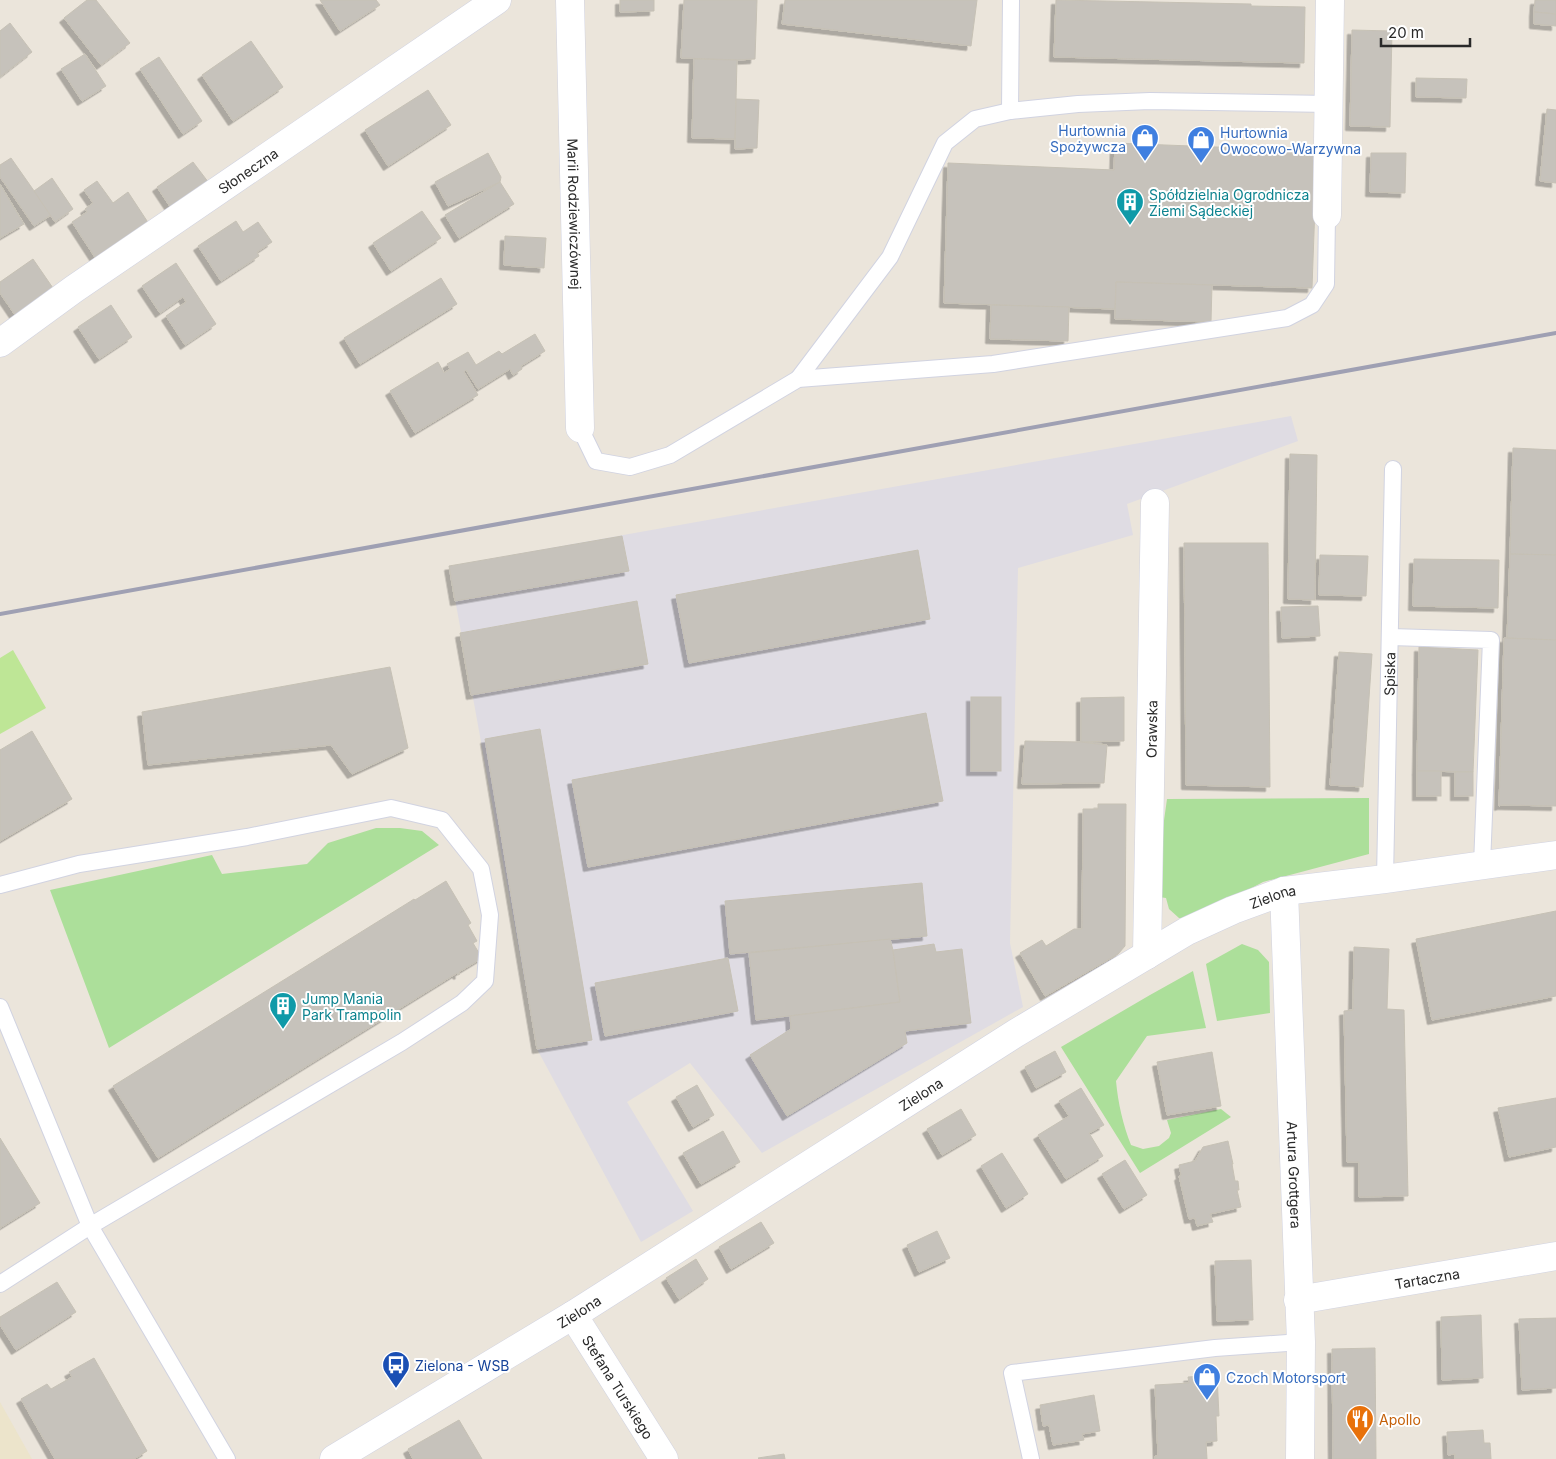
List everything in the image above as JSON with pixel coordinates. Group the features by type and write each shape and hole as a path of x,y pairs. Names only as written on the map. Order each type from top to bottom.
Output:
{"street":[{"name":"Słoneczna","path":"0,343 82,284 497,0"},
{"name":"Marii Rodziewiczównej","path":"570,0 580,428"},
{"path":"1327,215 1330,0"},
{"name":"Orawska","path":"1147,955 1155,503"},
{"name":"Zielona","path":"334,1459 573,1315 1016,1033 1187,932 1233,910 1284,891 1556,855"},
{"name":"Artura Grottgera","path":"1284,891 1301,1342 1300,1459"},
{"name":"Tartaczna","path":"1298,1300 1556,1256"},
{"name":"Stefana Turskiego","path":"573,1315 664,1459"}],"lane":[{"path":"1010,111 1011,0"},
{"path":"580,428 596,461 630,467 670,455 798,379 890,256 945,143 975,119 1010,111 1078,104 1150,101 1329,104"},
{"path":"798,379 993,364 1287,318 1312,305 1326,284 1327,215"},
{"name":"Spiska","path":"1385,879 1393,468"},
{"path":"1390,637 1491,640 1482,865"},
{"path":"0,885 79,864 246,837 391,808 442,820 481,869 490,916 485,981 462,1003 402,1042 90,1226 0,1284"},
{"path":"0,1007 90,1226 227,1459"},
{"path":"1031,1459 1012,1373 1215,1348 1301,1342"}],"shaded area":[{"path":"1291,416 1298,441 1127,504 1133,535 1018,568 1010,943 1023,1007 762,1153 690,1063 627,1102 693,1211 641,1242 537,1049 449,566"},
{"path":"0,1402 32,1459 0,1459"}],"green space":[{"path":"13,650 46,708 0,734 0,658"},
{"path":"1369,798 1369,854 1263,882 1193,919 1179,918 1169,909 1166,898 1159,897 1160,849 1167,799"},
{"path":"376,828 400,828 422,831 439,845 109,1048 50,890 212,855 222,874 307,864 328,843"},
{"path":"1242,944 1258,950 1269,962 1270,1013 1217,1021 1206,964"},
{"path":"1193,971 1206,1028 1147,1036 1116,1081 1123,1122 1131,1145 1143,1149 1159,1146 1169,1138 1171,1133 1167,1120 1221,1109 1231,1117 1140,1173 1061,1047"}],"building":[{"path":"87,0 96,0 130,43 101,65 64,18"},
{"path":"320,0 376,0 380,5 340,31"},
{"path":"620,0 654,0 654,11 620,12"},
{"path":"684,0 757,0 755,59 681,58"},
{"path":"785,0 977,0 971,46 782,24"},
{"path":"1056,0 1305,7 1304,63 1054,57"},
{"path":"1535,0 1556,0 1556,14 1534,12"},
{"path":"1534,12 1556,14 1556,26 1534,24"},
{"path":"10,23 32,52 0,77 0,31"},
{"path":"1352,30 1392,31 1390,127 1350,126"},
{"path":"251,41 283,87 233,121 202,75"},
{"path":"85,54 106,86 82,101 61,69"},
{"path":"159,57 202,121 183,134 140,69"},
{"path":"694,59 737,60 735,139 692,138"},
{"path":"1416,78 1467,79 1466,98 1416,97"},
{"path":"428,90 451,125 388,166 365,130"},
{"path":"736,99 759,100 757,148 735,149"},
{"path":"1547,109 1556,110 1556,183 1540,181"},
{"name":"Spółdzielnia Ogrodnicza Ziemi Sądeckiej","path":"1115,143 1317,151 1312,288 1116,282 1115,309 944,303 948,163 1114,170"},
{"path":"488,153 501,177 500,182 448,206 435,182"},
{"path":"1371,153 1406,153 1405,193 1370,192"},
{"path":"11,158 51,215 34,226 0,177 0,165"},
{"path":"193,162 212,187 175,214 157,187"},
{"path":"52,178 73,209 55,222 34,191"},
{"path":"97,181 113,203 128,192 151,227 98,262 72,222 87,212 85,209 93,203 84,190"},
{"path":"500,182 514,204 459,238 445,215"},
{"path":"0,184 24,224 0,238"},
{"path":"422,211 441,238 391,271 373,243"},
{"path":"236,221 243,232 258,222 272,242 257,252 259,256 221,281 198,246"},
{"path":"505,236 546,238 544,268 504,265"},
{"path":"33,259 55,291 17,318 0,293 0,282"},
{"path":"176,263 216,324 185,345 166,316 186,302 183,297 160,313 142,286"},
{"path":"441,278 457,304 360,364 344,338"},
{"path":"1116,282 1212,285 1211,322 1115,319"},
{"path":"111,305 132,337 99,359 78,327"},
{"path":"991,305 1069,307 1068,341 990,339"},
{"path":"535,334 545,351 521,366 522,369 513,375 510,369 478,389 466,370 464,372 478,395 415,433 390,391 438,362 444,373 450,369 447,364 468,352 476,365 499,351 502,354"},
{"path":"1513,448 1556,450 1556,555 1510,554"},
{"path":"1290,454 1317,455 1315,600 1288,599"},
{"path":"622,536 629,571 455,601 449,566"},
{"path":"1184,543 1268,543 1270,787 1186,785"},
{"path":"918,550 930,619 689,663 676,595"},
{"path":"1510,554 1556,555 1556,640 1507,638"},
{"path":"1320,555 1368,556 1366,596 1319,595"},
{"path":"1414,559 1499,560 1498,608 1413,606"},
{"path":"637,601 648,664 471,695 460,633"},
{"path":"1318,606 1320,636 1282,638 1281,607"},
{"path":"1504,638 1556,640 1556,806 1499,806"},
{"path":"1419,647 1478,650 1473,772 1417,771"},
{"path":"1339,652 1372,654 1363,787 1330,785"},
{"path":"390,667 408,748 352,774 331,745 148,765 142,712"},
{"path":"971,697 1001,697 1001,771 971,771"},
{"path":"1124,697 1124,741 1081,742 1081,698"},
{"path":"926,713 943,801 588,867 572,780"},
{"path":"540,729 592,1040 537,1049 485,739"},
{"path":"32,731 72,799 0,841 0,750"},
{"path":"1025,741 1081,742 1107,745 1104,783 1022,784"},
{"path":"1417,771 1441,771 1441,796 1417,796"},
{"path":"1455,772 1473,772 1473,796 1455,796"},
{"path":"1098,804 1126,804 1125,946 1118,954 1045,996 1020,953 1042,940 1046,946 1074,929 1082,929 1083,809 1098,809"},
{"name":"Jump Mania Park Trampolin","path":"446,881 471,923 468,925 477,941 473,943 482,958 459,972 460,974 458,975 457,973 158,1158 113,1086"},
{"path":"922,883 927,936 730,954 725,901"},
{"path":"1556,911 1556,996 1432,1020 1416,939"},
{"path":"890,939 900,1002 756,1020 749,953"},
{"path":"934,944 936,952 962,949 971,1023 905,1031 907,1043 787,1116 750,1055 791,1029 790,1016 900,1002 893,950"},
{"path":"1354,947 1389,949 1387,1009 1404,1010 1408,1196 1359,1197 1359,1162 1347,1162 1344,1011 1353,1010"},
{"path":"728,958 738,1011 605,1036 595,983"},
{"path":"1055,1051 1066,1072 1036,1088 1025,1067"},
{"path":"1212,1052 1221,1106 1167,1115 1157,1062"},
{"path":"697,1085 714,1115 693,1127 676,1097"},
{"path":"1081,1088 1104,1125 1089,1133 1103,1156 1066,1179 1038,1135 1069,1116 1059,1101"},
{"path":"1556,1098 1556,1147 1509,1157 1498,1108"},
{"path":"961,1109 976,1135 942,1155 927,1129"},
{"path":"723,1131 740,1162 701,1184 683,1153"},
{"path":"0,1138 40,1203 0,1228"},
{"path":"1228,1141 1235,1181 1238,1181 1239,1190 1237,1190 1241,1207 1210,1214 1213,1222 1197,1226 1195,1218 1189,1219 1179,1176 1181,1175 1179,1165 1195,1161 1203,1147"},
{"path":"1002,1153 1028,1194 1006,1208 981,1166"},
{"path":"1125,1160 1147,1195 1124,1209 1102,1174"},
{"path":"761,1222 774,1243 731,1269 719,1247"},
{"path":"937,1231 950,1258 919,1272 907,1245"},
{"path":"696,1259 708,1279 679,1299 666,1278"},
{"path":"1251,1260 1253,1320 1217,1321 1215,1261"},
{"path":"57,1282 76,1312 16,1350 0,1325 0,1317"},
{"path":"1481,1315 1483,1378 1442,1380 1441,1317"},
{"path":"1556,1318 1556,1388 1522,1390 1519,1319"},
{"path":"1375,1348 1376,1459 1333,1459 1332,1349"},
{"path":"94,1358 147,1451 134,1459 55,1459 21,1399 47,1384 51,1389 72,1377 69,1372"},
{"path":"1217,1375 1219,1416 1216,1416 1217,1441 1206,1442 1207,1459 1155,1459 1155,1456 1158,1456 1155,1385 1189,1383 1188,1377"},
{"path":"1094,1395 1100,1431 1082,1434 1084,1440 1053,1445 1049,1425 1043,1426 1040,1405"},
{"path":"459,1420 482,1459 413,1459 408,1449"},
{"path":"1483,1430 1484,1443 1490,1443 1491,1459 1455,1459 1455,1454 1448,1455 1447,1432"},
{"path":"784,1454 785,1459 758,1458"}],"railway":[{"path":"0,614 1556,333"}],"place":[{"name":"Hurtownia Spożywcza","path":"1145,162"},
{"name":"Hurtownia Owocowo-Warzywna","path":"1201,164"},
{"name":"Spółdzielnia Ogrodnicza Ziemi Sądeckiej","path":"1130,226"},
{"name":"Jump Mania Park Trampolin","path":"283,1030"},
{"name":"Zielona - WSB","path":"396,1389"},
{"name":"Czoch Motorsport","path":"1207,1401"},
{"name":"Apollo","path":"1360,1443"}]}
